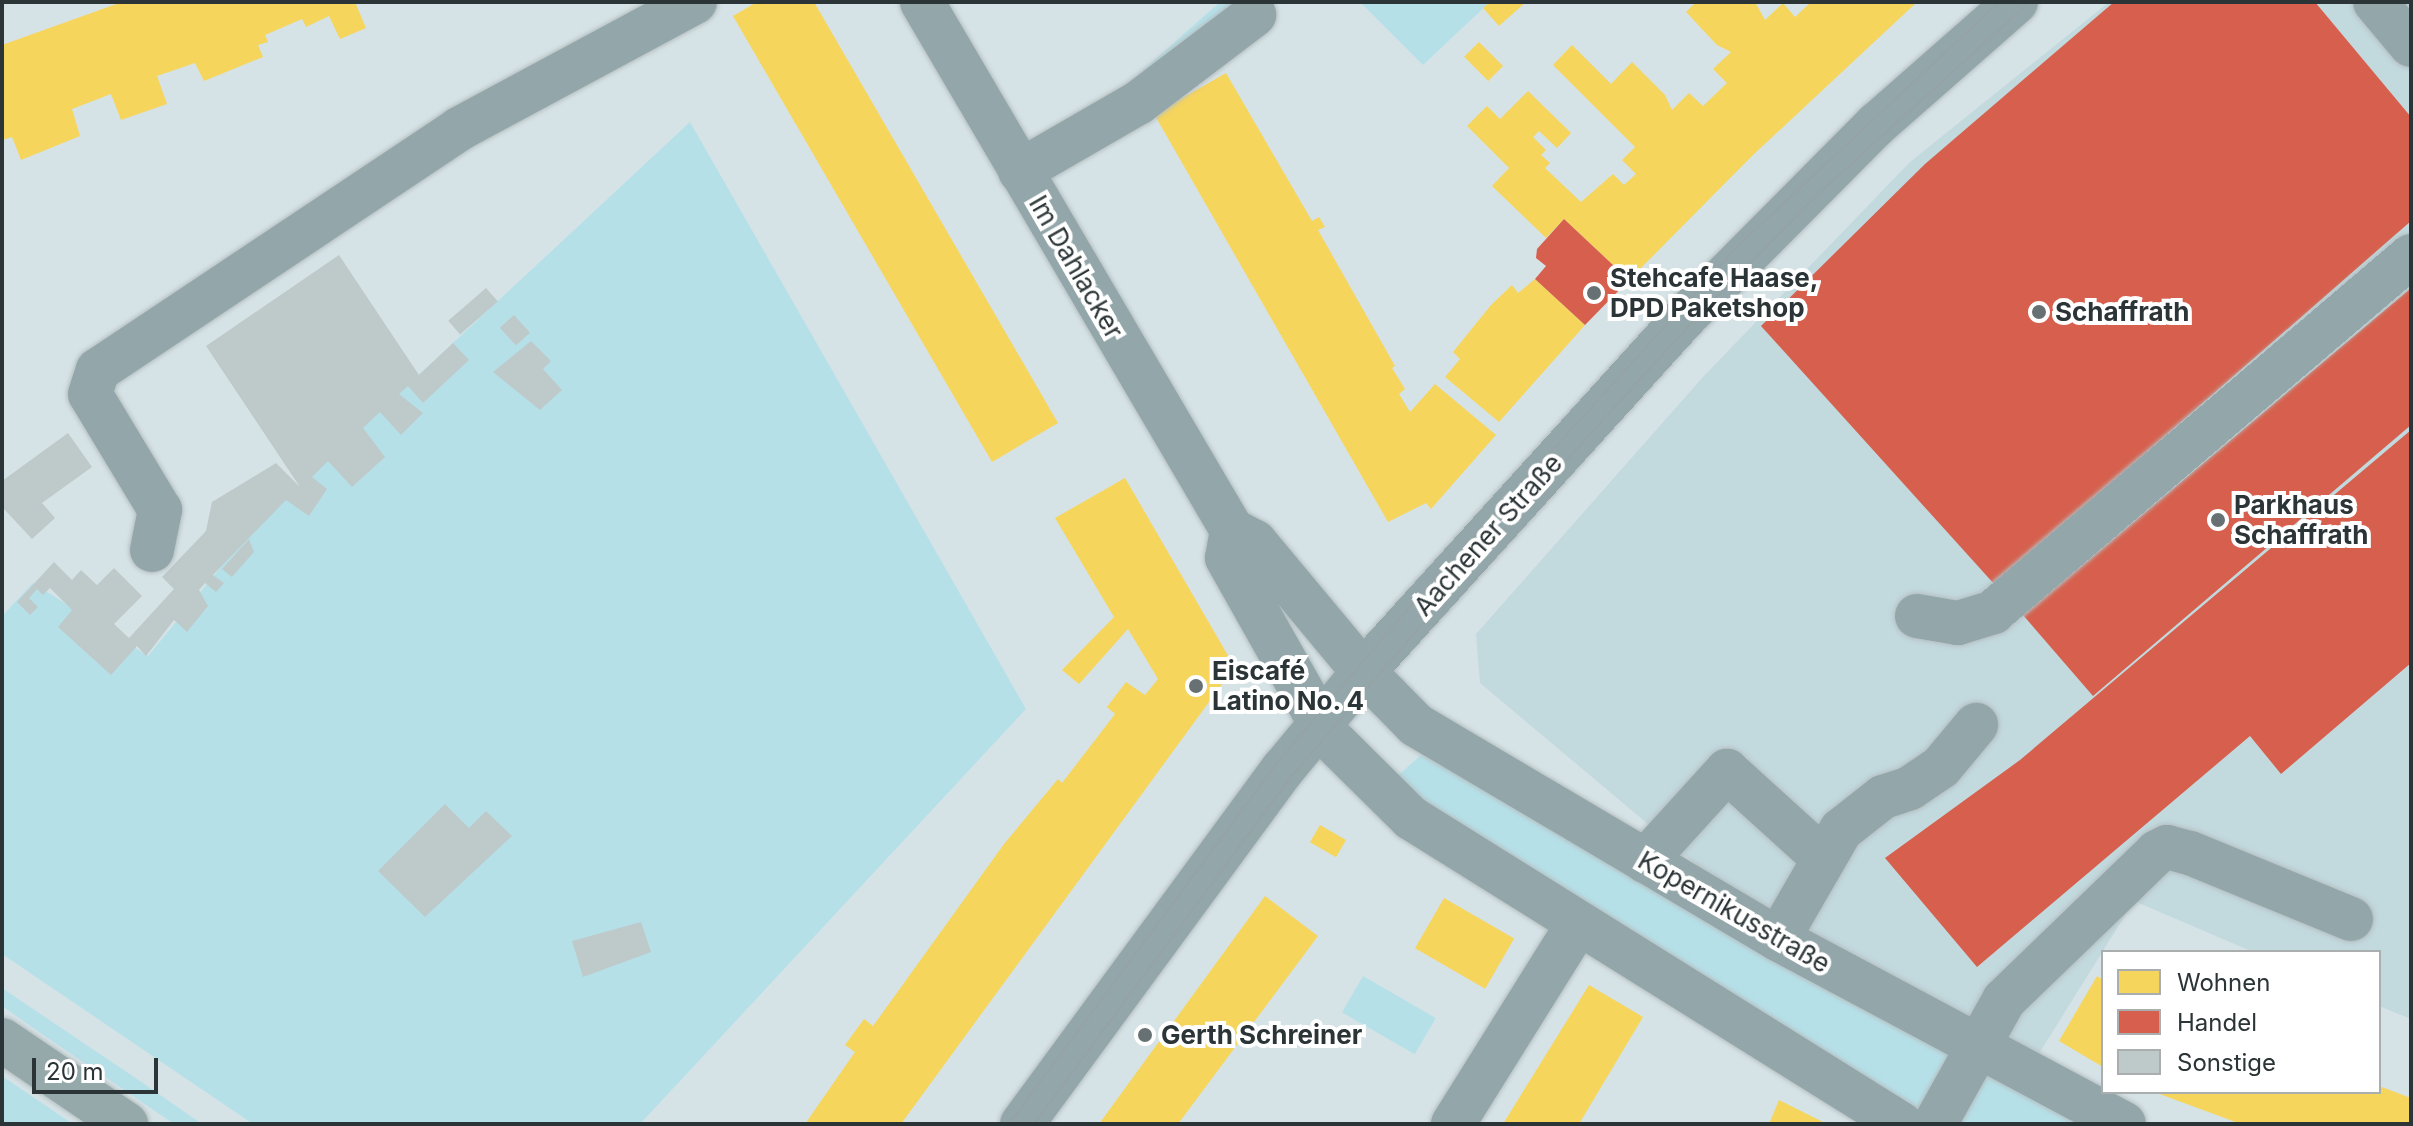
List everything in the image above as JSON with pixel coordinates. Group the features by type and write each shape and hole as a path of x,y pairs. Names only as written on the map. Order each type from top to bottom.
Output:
{"main road":[{"path":"2,1040 126,1124"}],"street":[{"path":"152,550 160,510 90,394 98,370 459,129 695,2"},
{"name":"Im Dahlacker","path":"923,2 1232,530 1255,542 1364,671"},
{"name":"Aachener Straße","path":"1022,1124 1320,722 1364,671 1689,313 1877,124 2016,2"},
{"path":"2375,2 2411,45"},
{"path":"1020,171 1138,103 1246,8"},
{"path":"1917,616 1958,623 1993,612 2411,256"},
{"name":"Im Dahlacker","path":"1232,530 1227,558 1320,722"},
{"name":"Kopernikusstraße","path":"1364,671 1416,725 1778,939 1977,1049 2124,1124"},
{"path":"1320,722 1365,777 1411,818 1892,1122"},
{"path":"1778,939 1822,857 1841,830 1883,797 1910,788 1941,767 1976,725"},
{"path":"1645,861 1727,771 1822,857"},
{"path":"1935,1124 2004,1000 2081,920 2167,847 2351,919"},
{"path":"1453,1124 1578,924"}],"shaded area":[{"path":"1220,2 1250,2 1153,87 1143,70"},
{"path":"1360,2 1490,2 1423,65"},
{"path":"2109,2 2411,2 2411,1019 2381,1007 2381,950 2248,950 2134,901 2030,1068 1729,892 1480,683 1476,634 1703,377 1910,162"},
{"path":"690,122 1026,709 640,1124 253,1124 2,954 2,616 33,583 148,656 249,533"},
{"path":"1421,755 2093,1124 1928,1124 1385,787"},
{"path":"1363,976 1436,1018 1415,1054 1342,1012"},
{"path":"2,988 202,1124 174,1124 2,1006"},
{"path":"2,1076 73,1124 2,1124"}],"building: Wohnen":[{"path":"122,2 355,2 366,28 340,39 329,16 306,27 302,19 265,35 268,42 258,45 263,57 204,81 195,63 157,76 167,104 121,120 111,94 72,109 80,136 21,160 12,137 2,140 2,45"},
{"path":"757,2 814,2 1058,423 992,462 733,16"},
{"path":"1490,2 1526,2 1499,26 1483,8"},
{"path":"1696,2 1755,2 1765,20 1783,3 1795,17 1811,2 1917,2 1753,155 1629,280 1564,219 1546,238 1492,186 1509,168 1467,126 1487,106 1500,119 1528,91 1571,133 1557,148 1539,131 1533,137 1546,150 1541,155 1550,163 1545,168 1581,202 1613,174 1624,185 1636,174 1622,160 1635,147 1553,65 1572,45 1611,84 1632,62 1665,95 1672,110 1689,93 1703,106 1727,83 1713,69 1731,52 1717,45 1686,12"},
{"path":"1479,42 1503,66 1488,81 1464,57"},
{"path":"1226,73 1312,221 1319,217 1325,227 1318,230 1395,366 1392,368 1405,389 1399,394 1410,412 1435,384 1496,435 1431,509 1426,503 1388,522 1154,114"},
{"path":"1535,279 1585,325 1499,422 1445,377 1460,359 1453,352 1491,305 1512,285 1518,293"},
{"path":"1125,478 1230,659 1228,676 901,1124 805,1124 855,1052 845,1045 864,1019 873,1026 1004,844 1058,779 1062,783 1115,714 1107,707 1126,682 1145,695 1158,679 1128,629 1079,684 1062,670 1114,617 1055,518"},
{"path":"1320,825 1346,840 1336,857 1310,842"},
{"path":"1265,896 1318,936 1178,1124 1099,1124"},
{"path":"1444,898 1514,939 1485,989 1415,948"},
{"path":"2097,976 2101,979 2101,1066 2059,1041"},
{"path":"1589,985 1643,1017 1579,1124 1503,1124"},
{"path":"2381,1087 2411,1098 2411,1124 2241,1124 2159,1094 2381,1094"},
{"path":"1779,1100 1827,1124 1769,1124"}],"building: Handel":[{"path":"2114,2 2315,2 2411,117 2411,221 1995,585 1761,326 1925,164"},
{"path":"1564,219 1629,280 1585,325 1535,279 1546,266 1536,258 1537,249"},
{"name":"Parkhaus Schaffrath","path":"2411,288 2411,425 2093,696 2023,615"},
{"path":"2411,430 2411,663 2281,774 2250,736 1977,967 1885,858 2020,760"}],"building: Sonstige":[{"path":"339,255 419,375 453,343 469,360 423,403 408,386 399,394 423,413 401,435 380,412 363,428 385,457 352,487 328,461 312,477 327,489 309,516 286,500 213,575 224,583 216,592 205,583 199,590 208,606 187,632 174,620 146,656 137,646 111,675 58,627 72,610 50,588 43,595 37,589 29,598 38,607 30,615 17,602 54,562 72,580 81,570 97,585 114,568 142,596 114,624 129,638 174,589 162,577 206,531 212,502 276,463 300,487 206,346"},
{"path":"486,288 498,302 460,334 448,321"},
{"path":"514,315 530,333 516,346 500,328"},
{"path":"531,341 551,361 543,369 562,390 540,410 493,372"},
{"path":"68,433 92,467 42,503 55,518 32,539 2,507 2,481"},
{"path":"249,539 254,552 232,577 222,569"},
{"path":"445,804 469,828 486,811 512,836 425,917 378,871"},
{"path":"641,922 651,952 583,977 572,941"}],"tram line":[{"path":"1009,1124 1277,763 1400,618 1741,243 1999,2"},
{"path":"1034,1124 1290,778 1512,520 1695,319 1819,193 2030,2"}],"place":[{"name":"Stehcafe Haase, DPD Paketshop","path":"1594,293"},
{"name":"Schaffrath","path":"2039,312"},
{"name":"Parkhaus Schaffrath","path":"2218,520"},
{"name":"Eiscafé Latino No. 4","path":"1196,686"},
{"name":"Gerth Schreiner","path":"1145,1035"}]}
